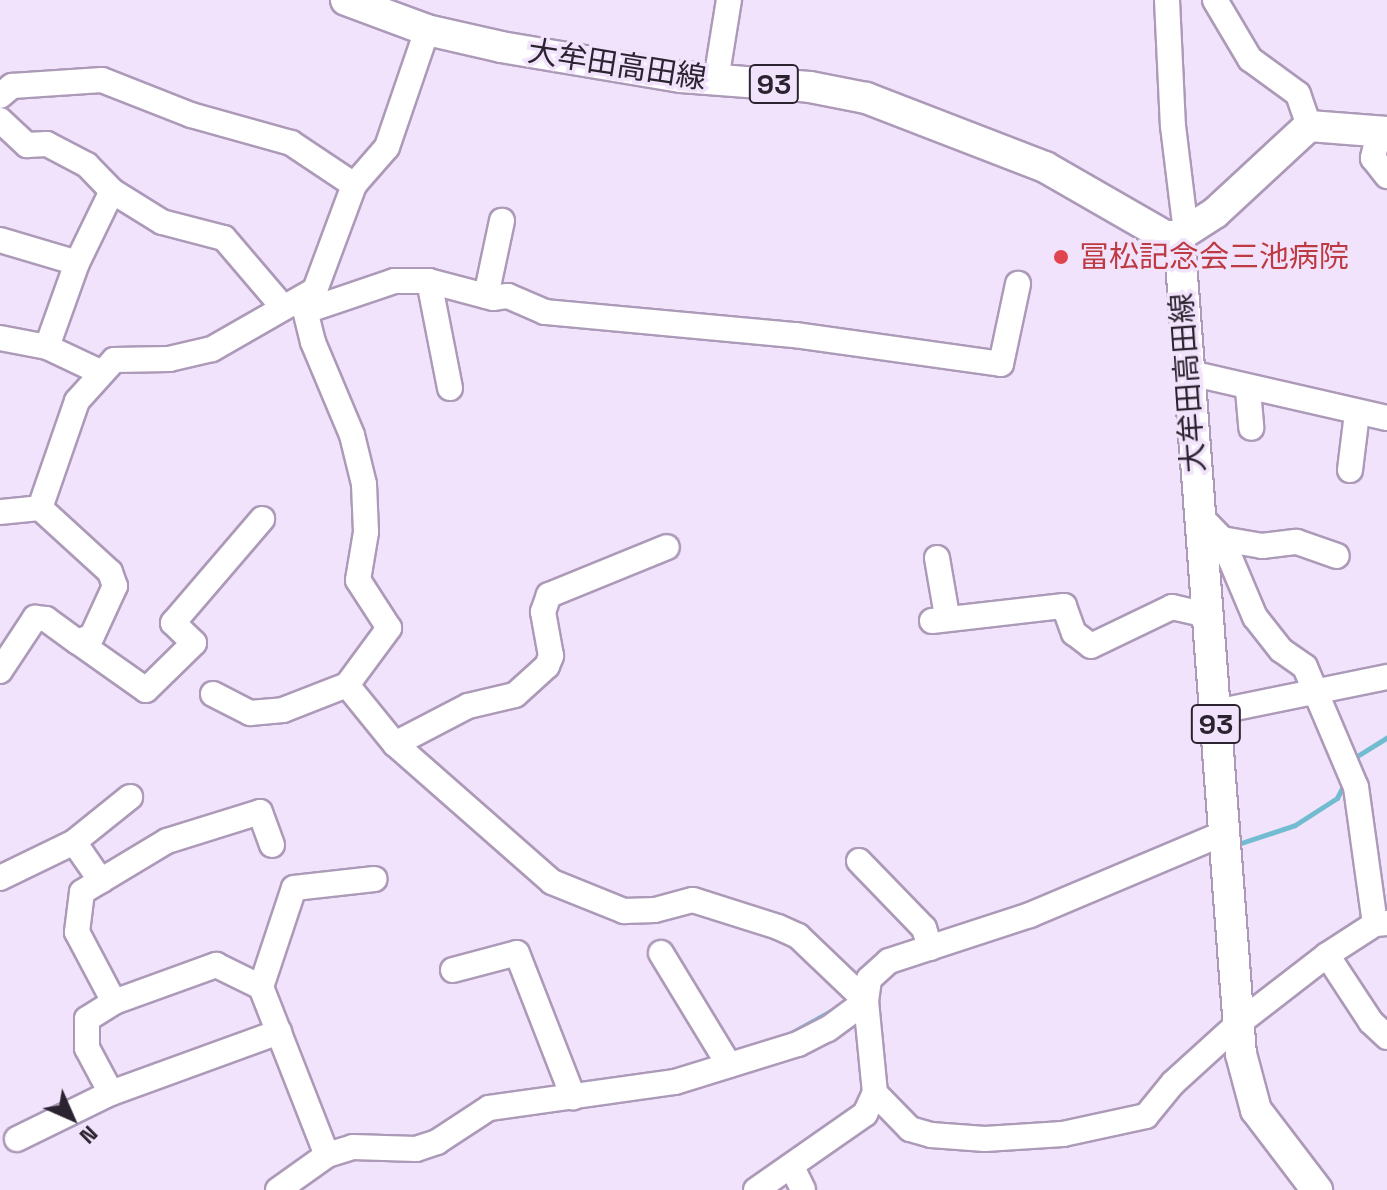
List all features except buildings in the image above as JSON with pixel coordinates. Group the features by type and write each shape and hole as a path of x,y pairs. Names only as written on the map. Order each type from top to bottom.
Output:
{"main road":[{"name":"大牟田高田線","path":"346,0 427,30 501,47 716,80 810,87 924,116 1045,167 1151,229 1182,234 1186,372 1246,1083 1256,1110 1317,1190"},
{"path":"1182,234 1215,213 1309,126 1383,132"}],"street":[{"path":"716,80 729,0"},
{"path":"1167,0 1182,234"},
{"path":"1215,0 1250,59 1298,94 1309,126"},
{"path":"40,508 77,401 114,360 169,359 212,349 297,305 315,290 354,185 387,147 427,30"},
{"path":"4,86 102,80 191,115 291,143 354,185"},
{"path":"0,120 27,145 47,144 87,165 112,191 162,222 224,238 297,305 352,435 364,484 366,532 358,580 389,628 347,685 283,710 250,713 213,694"},
{"path":"1383,132 1373,158 1387,176"},
{"path":"47,347 77,263 112,191"},
{"path":"486,296 502,221"},
{"path":"0,240 77,263"},
{"path":"297,305 394,281 429,281 486,296 508,296 545,312 795,335 1001,364 1018,284"},
{"path":"429,281 450,388"},
{"path":"0,338 47,347 100,372"},
{"path":"1186,372 1248,390 1387,418"},
{"path":"1248,390 1251,428"},
{"path":"1350,470 1357,413"},
{"path":"0,512 40,508 110,572 115,586 92,636 78,642"},
{"path":"875,1093 910,1129 931,1135 985,1139 1119,1124 1146,1116 1173,1083 1239,1023 1327,955 1381,923 1356,787 1313,693 1305,667 1281,650 1255,617 1222,539 1197,513"},
{"path":"0,671 35,618 46,619 146,690 194,643 173,623 262,519"},
{"path":"1222,539 1262,546 1297,542 1337,556"},
{"path":"395,744 468,706 515,695 547,666 551,656 543,612 549,595 667,547"},
{"path":"937,558 940,618 1064,606 1074,633 1091,646 1172,607 1206,615"},
{"path":"1215,712 1387,677"},
{"path":"347,685 395,744 552,882 624,911 655,910 693,900 764,921 798,936 866,1001"},
{"path":"0,878 74,842 130,797"},
{"path":"114,1002 77,932 82,892 167,841 260,812 272,845"},
{"path":"756,1190 865,1114 875,1093 866,1001 869,979 889,961 1030,915 1224,833"},
{"path":"74,842 101,881"},
{"path":"859,861 924,928 930,948"},
{"path":"327,1155 261,987 294,888 374,879"},
{"path":"453,970 517,953 573,1097"},
{"path":"661,953 729,1065"},
{"path":"1327,955 1371,1022 1387,1037"},
{"path":"111,1093 87,1048 87,1019 114,1002 216,965 261,987"},
{"path":"278,1190 327,1155 353,1147 416,1149 437,1142 489,1108 675,1082 729,1065 818,1034 866,1001"},
{"path":"17,1139 111,1093 279,1032"},
{"path":"792,1167 803,1190"}],"waterway":[{"path":"1354,758 1387,737"},
{"path":"1238,844 1295,825 1337,798 1345,782"},
{"path":"784,1037 838,1007"},
{"path":"456,1116 478,1103"},
{"path":"289,1168 313,1151"}],"place":[{"name":"冨松記念会三池病院","path":"1061,257"}]}
